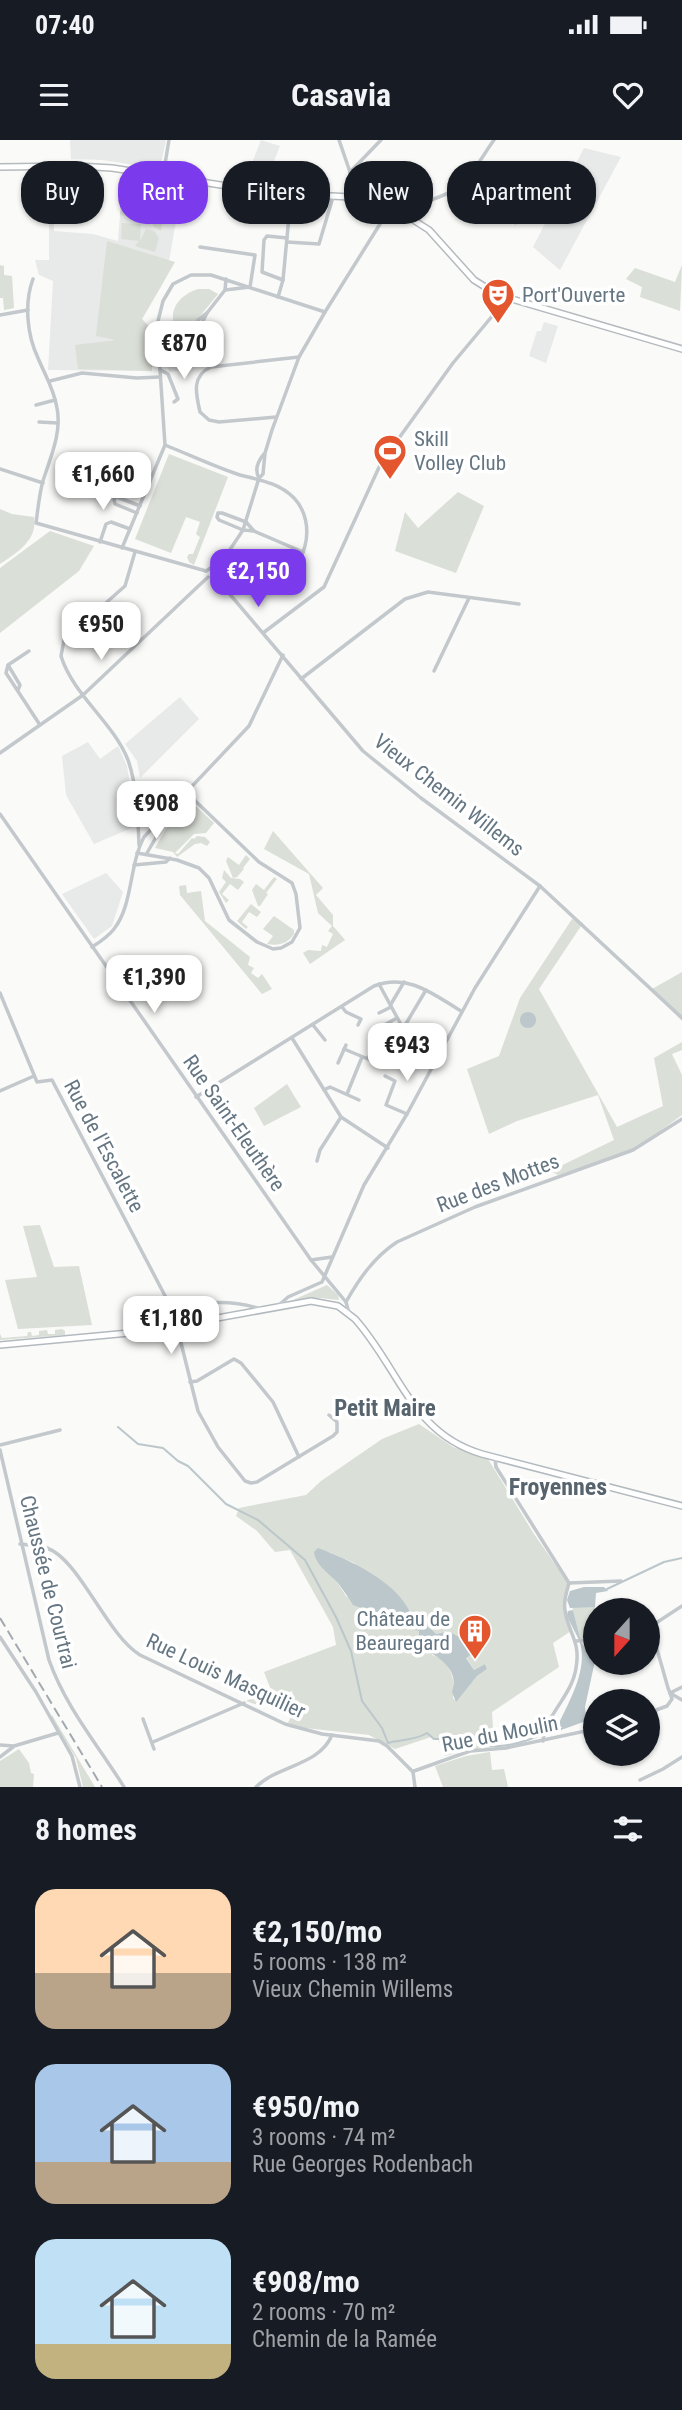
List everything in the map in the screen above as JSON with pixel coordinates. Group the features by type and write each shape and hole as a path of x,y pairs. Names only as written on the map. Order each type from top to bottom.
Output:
{"main road":[{"path":"0,166 52,165 118,169"},
{"path":"330,196 344,197"},
{"path":"418,224 436,236 474,280 504,298 682,349"},
{"path":"0,1345 141,1332 318,1301 338,1306 349,1313 361,1326 429,1424 454,1443 495,1457 682,1506"}],"street":[{"path":"166,161 169,140"},
{"path":"339,140 346,161"},
{"path":"361,161 381,140"},
{"path":"433,201 459,187 494,140"},
{"path":"283,280 262,272 267,236 319,244 333,196"},
{"path":"278,297 283,280 288,224"},
{"path":"0,753 83,695 208,577 217,573 243,530 259,478 263,474 265,453 276,417 299,357 380,224"},
{"path":"200,247 255,255 250,287"},
{"path":"122,548 165,445 157,325 163,302 173,284 191,275 200,274 226,279 325,312"},
{"path":"33,279 28,310 31,334 37,356 50,381 58,423 36,523 206,571 212,567 217,573 251,581 273,580 292,569 303,552 307,528 301,508 286,492 259,478 240,475 165,445"},
{"path":"185,340 207,316 225,290 226,279"},
{"path":"225,290 250,287"},
{"path":"263,633 324,587 381,463 504,298"},
{"path":"0,315 28,310"},
{"path":"276,417 219,422 209,420 200,412 197,381 200,374 211,367 299,357"},
{"path":"160,370 168,374 178,399 174,402"},
{"path":"50,381 82,373 137,378 160,377"},
{"path":"36,405 55,400"},
{"path":"39,422 58,423"},
{"path":"0,469 43,483"},
{"path":"147,489 125,481 124,476 130,474 150,482"},
{"path":"137,513 116,505 114,499 117,497 140,506"},
{"path":"254,531 246,522 222,513 217,515 219,520 243,530 254,531 303,552"},
{"path":"100,542 106,524 111,522 130,529"},
{"path":"135,552 125,586 64,640 61,656 83,695 127,759 133,782 139,848 147,864"},
{"path":"206,571 208,577"},
{"name":"Vieux Chemin Willems","path":"217,573 263,633 363,751 392,776 540,886 682,1017"},
{"path":"301,679 405,599 428,592 519,604"},
{"path":"434,671 469,598"},
{"path":"29,651 8,665 20,685 18,690 40,725"},
{"path":"92,947 110,934 118,922 134,865 188,793 251,723 283,655"},
{"path":"139,848 150,829 188,793"},
{"path":"142,854 193,865 204,873 209,878 226,915 259,943 279,948 292,942 297,936 301,922 293,885 285,877 259,862 188,793"},
{"name":"Rue Saint-Eleuthère","path":"0,814 311,1260 346,1302"},
{"path":"134,865 166,862 170,858"},
{"path":"278,1307 288,1297 318,1285 324,1277 364,1185 407,1114 461,1011 540,886"},
{"path":"197,1097 379,984 404,982 426,990 461,1011"},
{"path":"379,1013 390,1006 404,982"},
{"path":"379,984 405,1032 395,1043"},
{"path":"403,1028 426,990"},
{"name":"Rue de l'Escalette","path":"0,993 37,1082 52,1080 173,1311 202,1420 218,1447 245,1481 251,1483 299,1457"},
{"path":"342,1006 346,1012 360,1019 358,1025"},
{"path":"386,1024 397,1018"},
{"path":"313,1025 325,1040"},
{"path":"292,1038 341,1117 388,1148"},
{"path":"338,1063 345,1047 368,1059"},
{"path":"347,1094 362,1057"},
{"path":"0,1091 34,1076"},
{"path":"385,1076 395,1081 386,1105 407,1114"},
{"path":"324,1090 330,1087 359,1100"},
{"path":"317,1161 320,1150 341,1117"},
{"name":"Rue des Mottes","path":"346,1302 362,1275 388,1248 437,1223 558,1175 633,1150 682,1119"},
{"path":"311,1260 332,1257"},
{"path":"346,1302 349,1313"},
{"path":"141,1332 150,1322 191,1304 248,1305 263,1309"},
{"path":"190,1382 197,1381 234,1359 241,1363 273,1402 299,1457 337,1432 337,1423 329,1415"},
{"path":"0,1448 60,1430"},
{"name":"Chaussée de Courtrai","path":"0,1448 20,1544 55,1678 84,1729 124,1787"},
{"path":"495,1457 496,1467 569,1583 565,1610 579,1640 575,1677 544,1736"},
{"name":"Rue Louis Masquilier","path":"20,1544 46,1547 61,1556 122,1639 135,1652 301,1730 379,1741 413,1772"},
{"path":"569,1583 621,1581"},
{"path":"660,1620 682,1606"},
{"path":"0,1637 36,1692 72,1756 80,1787"},
{"path":"660,1659 672,1699 667,1706 660,1709"},
{"path":"670,1693 682,1688"},
{"path":"670,1693 682,1700"},
{"path":"153,1742 244,1703"},
{"path":"143,1719 154,1749"},
{"name":"Rue du Moulin","path":"413,1772 470,1751 583,1731"},
{"path":"0,1757 15,1746 58,1733"},
{"path":"256,1787 279,1770 292,1767 316,1754 326,1746 332,1735"},
{"path":"0,1745 15,1746"},
{"path":"640,1780 650,1777 682,1757"},
{"path":"413,1772 415,1787"}],"shaded area":[{"path":"70,140 166,140 162,161 118,162 71,159"},
{"path":"261,140 280,146 274,161 253,161"},
{"path":"584,148 621,157 596,203 596,161 577,161"},
{"path":"49,224 54,224 54,231 93,234 118,241 119,224 176,224 166,278 142,319 153,331 152,371 48,370 53,281 39,275 35,260 49,260"},
{"path":"122,224 141,224 140,241 146,229 154,231 159,238 155,252 135,246 139,241 121,239"},
{"path":"162,224 161,231 153,226"},
{"path":"545,224 585,224 560,270 533,247"},
{"path":"107,241 175,262 142,319 151,329 152,371 78,369 75,345 116,340 96,336"},
{"path":"0,265 4,266 4,275 12,276 14,308 4,310 3,298 0,298"},
{"path":"682,265 680,311 640,297 642,287 626,279 635,268 675,282"},
{"path":"198,289 209,289 218,294 183,337 174,322 174,308 183,297"},
{"path":"174,320 178,332 197,350 182,370 170,372 162,359 161,323"},
{"path":"544,322 558,326 546,363 529,356 537,331 541,331"},
{"path":"169,454 228,477 194,565 187,557 193,554 200,537 196,534 200,522 186,517 171,553 135,539"},
{"path":"458,492 484,506 456,573 395,551 405,512 418,528"},
{"path":"0,509 12,514 34,517 34,525 25,545 0,564"},
{"path":"50,531 94,546 79,571 0,633 0,568"},
{"path":"180,697 199,719 140,778 137,761 125,744"},
{"path":"88,742 100,759 118,746 127,766 133,804 134,827 94,844 66,795 62,756"},
{"path":"189,800 214,823 206,833 194,834 175,853 178,854 197,836 205,837 210,842 207,846 195,844 177,857 173,852 155,848 166,829 176,819 177,812"},
{"path":"273,831 323,888 316,895 333,915 333,926 345,940 310,964 303,953 308,950 321,951 322,945 327,947 333,934 328,931 332,926 318,913 309,874 264,849"},
{"path":"246,855 250,859 237,877 233,878 226,861 228,857 239,865"},
{"path":"224,870 231,878 244,882 238,890 230,884 222,894 229,900 226,903 219,892 226,882 222,878"},
{"path":"106,873 123,892 112,926 94,939 62,894"},
{"path":"274,877 277,879 258,906 252,890 256,884 264,890"},
{"path":"186,885 187,893 201,891 205,921 250,957 248,965 254,968 251,973 258,978 262,974 272,989 262,994 180,895 179,886"},
{"path":"251,904 261,912 257,917 249,912 242,922 248,927 246,929 237,921"},
{"path":"274,916 294,930 289,940 282,944 267,944 273,936 263,929"},
{"path":"572,919 583,923 539,989 617,1127 663,1106 654,1058 682,1042 682,1050 672,1054 682,1075 682,1115 641,1145 558,1175 550,1171 614,1140 598,1095 517,1121 489,1134 467,1069 499,1056 520,998"},
{"path":"682,972 682,1021 652,989"},
{"path":"528,1012 534,1014 534,1026 528,1028 522,1026 520,1020 522,1014"},
{"path":"287,1084 301,1107 264,1126 254,1108"},
{"path":"40,1225 54,1267 79,1266 92,1325 18,1329 5,1280 37,1277 23,1226"},
{"path":"327,1285 338,1295 339,1300 293,1300"},
{"path":"62,1329 65,1335 0,1340 0,1334 2,1338 27,1336 28,1332 31,1332 32,1336 47,1330 48,1334 55,1334 55,1330"},
{"path":"419,1424 453,1447 488,1459 568,1583 565,1607 571,1631 553,1643 559,1667 492,1712 494,1747 445,1756 438,1739 431,1737 395,1749 369,1735 305,1728 288,1723 296,1705 292,1691 260,1706 246,1701 271,1690 264,1672 336,1645 333,1627 290,1550 275,1552 257,1531 236,1516 239,1508 306,1495 321,1481 382,1439","holes":["329,1552 354,1563 407,1623 401,1618 378,1615 346,1596 337,1582","420,1625 436,1634 446,1631 470,1643 477,1651 466,1657 474,1670 485,1664 487,1669 477,1676 456,1701 453,1698 453,1678 448,1666 432,1655 432,1646 422,1640 420,1631 410,1628"]},
{"path":"318,1548 358,1566 385,1583 405,1603 411,1615 407,1624 353,1605 338,1583 317,1561 314,1552"},
{"path":"584,1587 604,1587 608,1591 596,1593 596,1598 583,1598 583,1607 570,1608 567,1600 570,1591"},
{"path":"572,1606 583,1606 583,1639 580,1639"},
{"path":"573,1610 583,1645 583,1675 592,1675 589,1689 583,1689 583,1722 564,1729 560,1726 560,1721 577,1682 582,1660 582,1650 567,1615 568,1611"},
{"path":"411,1624 430,1628 436,1634 448,1631 470,1643 477,1651 466,1658 474,1670 485,1664 487,1669 477,1676 456,1702 452,1692 452,1673 440,1659 429,1652 432,1646 419,1639 419,1631 409,1627"},
{"path":"52,1715 95,1787 83,1787 76,1758 52,1720"},
{"path":"19,1749 34,1774 33,1787 0,1787 0,1761"},
{"path":"490,1752 492,1770 504,1769 508,1787 443,1787 435,1766"}],"waterway":[{"path":"118,1427 138,1444 163,1448 188,1466 226,1504 258,1520 305,1560 351,1651 362,1701 382,1728 388,1743 427,1733 434,1739 459,1739 465,1747 478,1743 502,1746 563,1728"},
{"path":"607,1589 664,1562 682,1558"}],"railway":[{"path":"0,1618 102,1787"}],"place":[{"name":"Port'Ouverte","path":"498,325"},
{"name":"Skill Volley Club","path":"390,481"},
{"name":"Château de Beauregard","path":"475,1661"}],"district":[{"name":"Petit Maire","path":"385,1408"},
{"name":"Froyennes","path":"558,1487"}]}
